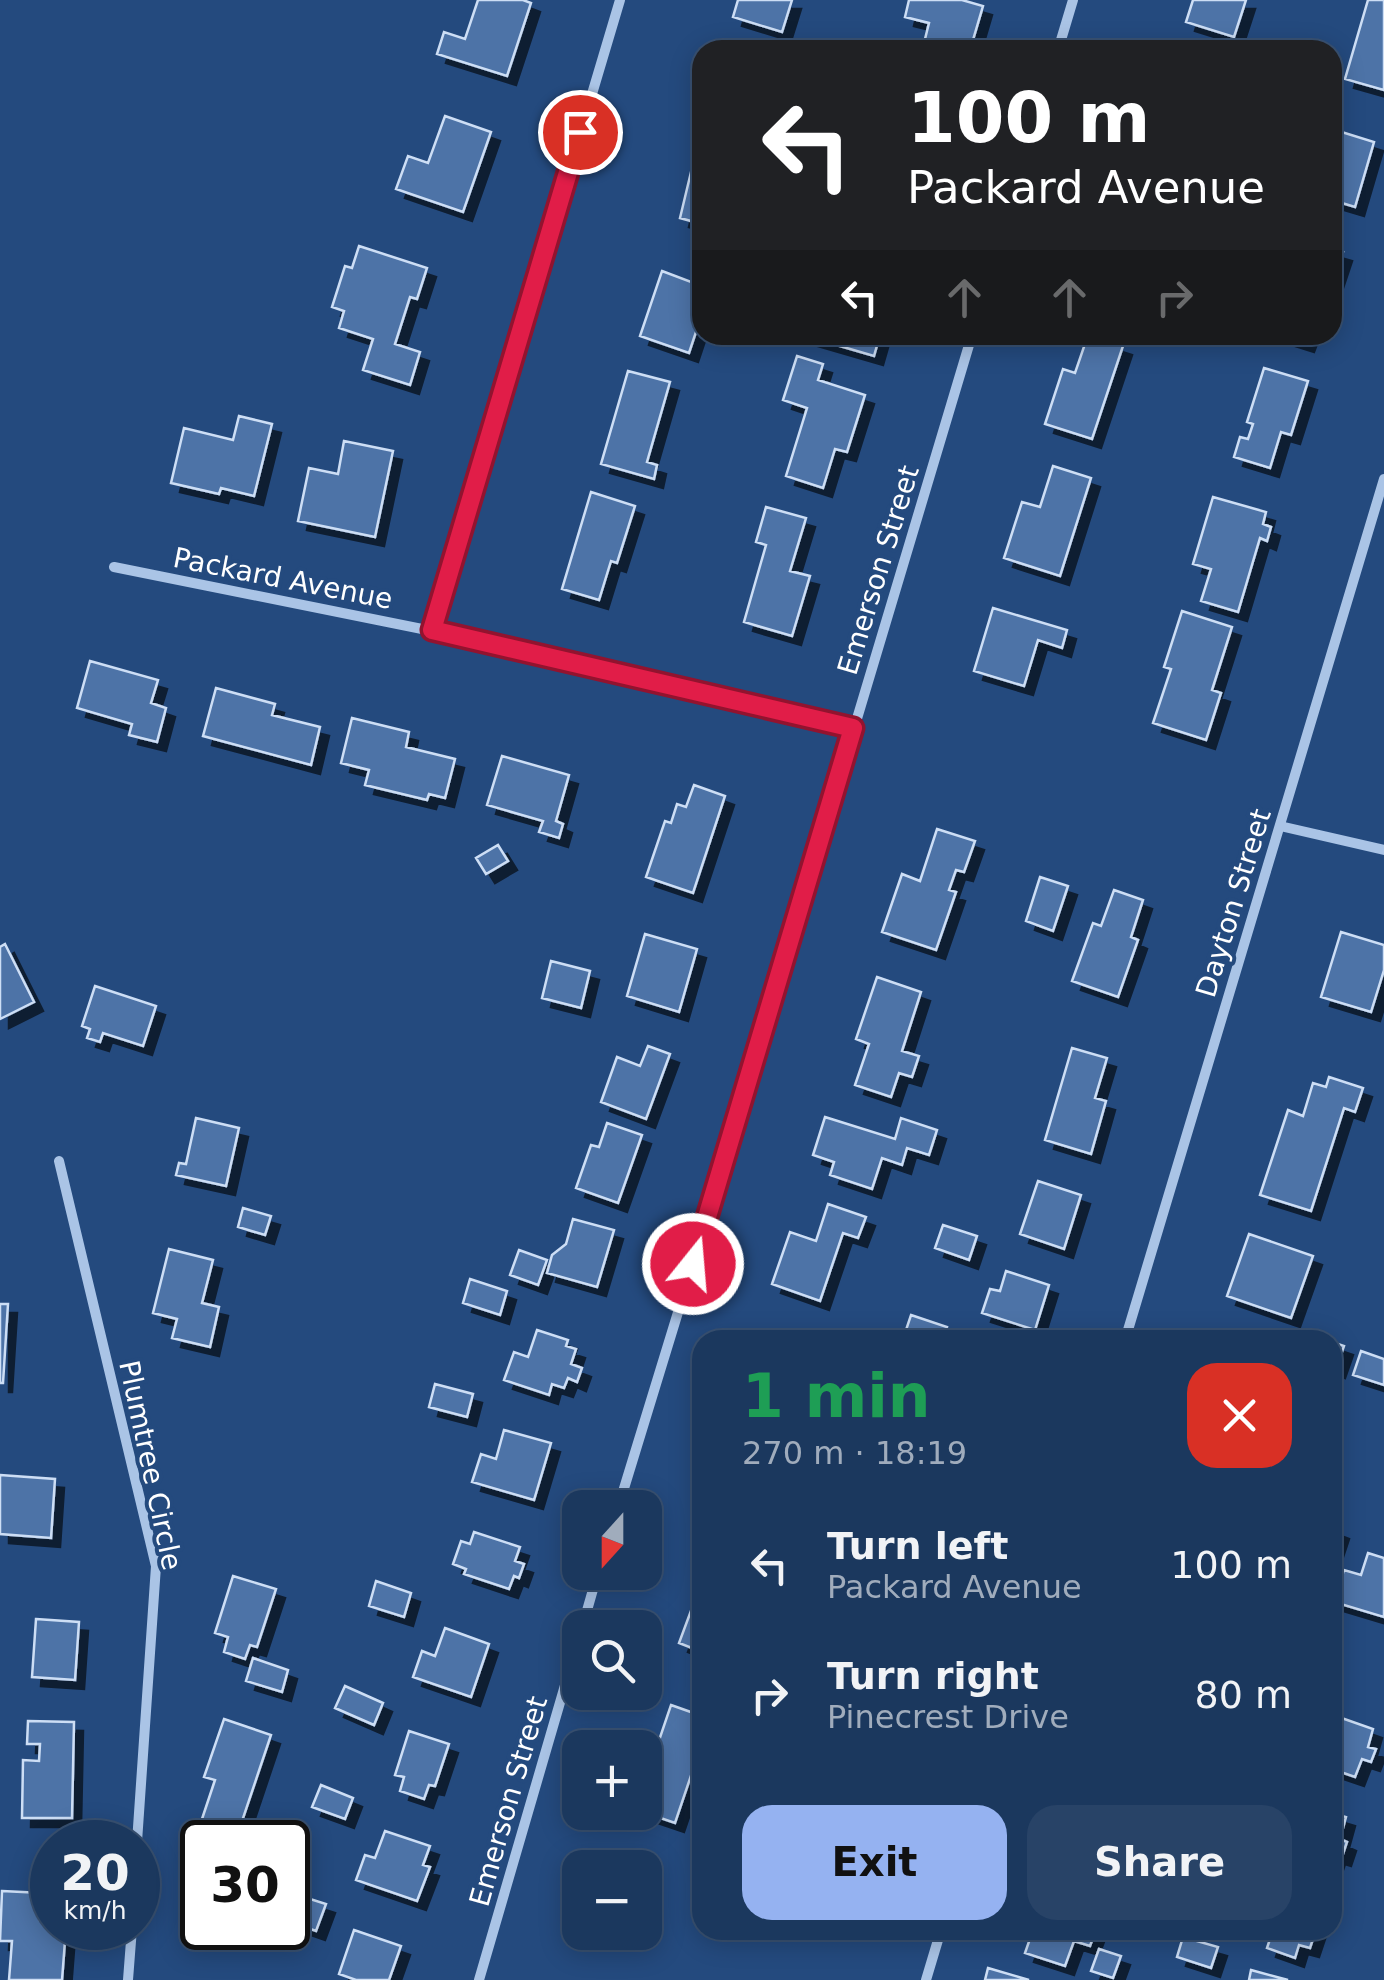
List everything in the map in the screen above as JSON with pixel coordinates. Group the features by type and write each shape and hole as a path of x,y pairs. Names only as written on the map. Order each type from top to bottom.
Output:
{"street":[{"path":"432,630 620,0"},
{"path":"1061,40 1073,0"},
{"name":"Emerson Street","path":"624,1490 969,345"},
{"name":"Dayton Street","path":"1128,1330 1384,478"},
{"name":"Packard Avenue","path":"114,567 432,630 853,728"},
{"path":"1280,826 1384,850"},
{"name":"Plumtree Circle","path":"59,1161 156,1566 139,1820"},
{"name":"Emerson Street","path":"479,1980 562,1696"},
{"path":"926,1980 938,1940"},
{"path":"128,1980 130,1950"}],"building":[{"path":"478,0 531,3 507,76 437,54 444,32 465,39"},
{"path":"738,0 792,0 782,32 733,17"},
{"path":"909,0 962,0 983,6 973,40 925,40 929,23 905,17"},
{"path":"1193,0 1246,0 1234,37 1186,22"},
{"path":"1368,0 1384,0 1384,90 1345,79"},
{"path":"445,116 491,132 463,212 396,189 408,156 428,163"},
{"path":"1342,132 1374,142 1355,207 1342,203"},
{"path":"692,168 692,221 680,218"},
{"path":"359,246 427,268 417,299 410,297 395,344 420,352 410,385 363,370 373,339 339,328 344,311 332,307 345,266 352,268"},
{"path":"662,271 692,282 689,353 640,336"},
{"path":"836,345 877,345 874,356"},
{"path":"1085,345 1123,346 1092,439 1045,424 1063,369 1075,373"},
{"path":"797,356 823,364 818,380 865,395 847,452 835,449 823,488 786,476 807,408 783,400"},
{"path":"1264,368 1308,381 1291,435 1281,432 1270,468 1234,457 1240,437 1248,439 1253,424 1247,422"},
{"path":"628,371 670,382 647,462 657,465 654,479 601,464"},
{"path":"239,416 272,424 254,496 221,488 219,494 171,483 184,428 233,440"},
{"path":"344,441 393,451 375,537 298,521 309,468 338,474"},
{"path":"1053,466 1091,478 1060,576 1004,558 1022,502 1040,507"},
{"path":"591,492 635,506 617,563 611,561 599,600 562,589"},
{"path":"1213,497 1266,512 1263,524 1271,527 1267,541 1260,538 1238,612 1201,601 1211,569 1193,564"},
{"path":"766,507 806,518 790,571 810,576 792,636 744,622 766,545 756,542"},
{"path":"993,608 1067,630 1062,648 1038,640 1024,686 974,671"},
{"path":"1182,611 1232,627 1212,690 1221,693 1206,740 1153,723 1171,669 1164,667"},
{"path":"90,661 158,680 151,703 166,708 157,742 129,735 132,724 77,708"},
{"path":"216,688 275,704 272,715 320,727 311,765 203,736"},
{"path":"352,718 409,732 406,747 455,759 445,798 429,794 427,800 365,785 369,770 341,763"},
{"path":"502,756 569,775 556,821 563,824 559,838 539,832 543,821 487,805"},
{"path":"694,785 725,796 693,893 646,877 665,821 671,823 677,804 686,807"},
{"path":"937,829 975,841 964,872 956,870 949,890 956,892 936,950 882,932 902,874 920,881"},
{"path":"498,845 508,861 486,874 476,858"},
{"path":"1040,877 1068,886 1053,931 1026,921"},
{"path":"1114,890 1143,900 1131,937 1138,940 1118,997 1072,981 1093,923 1101,926"},
{"path":"1341,932 1384,945 1384,970 1371,1012 1321,997"},
{"path":"645,934 697,949 679,1012 627,996"},
{"path":"5,944 34,1002 0,1019 0,947"},
{"path":"551,961 590,971 581,1008 542,998"},
{"path":"877,977 921,992 902,1051 919,1056 912,1077 899,1073 891,1097 855,1085 869,1044 856,1039"},
{"path":"95,986 156,1006 143,1046 103,1033 100,1042 87,1038 90,1029 82,1026"},
{"path":"648,1046 670,1054 646,1119 601,1102 617,1057 640,1066"},
{"path":"1072,1048 1107,1058 1095,1098 1106,1101 1091,1154 1045,1140"},
{"path":"1329,1077 1363,1088 1355,1112 1344,1108 1311,1211 1260,1195 1288,1110 1303,1116 1313,1083 1326,1087"},
{"path":"825,1117 895,1139 901,1118 937,1130 929,1155 907,1148 902,1165 882,1158 872,1189 830,1175 834,1162 813,1155"},
{"path":"196,1118 239,1128 226,1186 176,1175 179,1163 186,1164"},
{"path":"607,1123 642,1135 618,1203 576,1188 591,1145 599,1147"},
{"path":"1038,1181 1081,1195 1064,1249 1020,1234"},
{"path":"828,1204 866,1217 858,1238 843,1233 820,1301 772,1284 790,1232 816,1241"},
{"path":"243,1208 271,1216 265,1235 238,1227"},
{"path":"573,1219 614,1230 597,1287 547,1273 552,1255 566,1244"},
{"path":"943,1225 977,1236 969,1260 935,1248"},
{"path":"1249,1234 1313,1256 1291,1318 1227,1296"},
{"path":"169,1249 213,1260 202,1303 219,1307 210,1347 172,1338 177,1319 153,1313"},
{"path":"519,1250 547,1260 538,1285 510,1275"},
{"path":"1006,1271 1049,1285 1035,1330 982,1313 990,1289 1000,1291"},
{"path":"470,1279 507,1291 500,1315 463,1303"},
{"path":"0,1304 8,1304 3,1383 0,1383"},
{"path":"911,1315 947,1327 946,1330 906,1330"},
{"path":"537,1330 568,1340 566,1346 576,1349 571,1364 582,1368 577,1382 568,1378 564,1388 552,1384 549,1395 504,1380 514,1352 528,1357"},
{"path":"1361,1351 1384,1359 1384,1385 1353,1375"},
{"path":"435,1384 473,1394 467,1417 429,1407"},
{"path":"504,1430 551,1443 534,1500 472,1482 481,1454 496,1459"},
{"path":"0,1475 55,1479 51,1538 0,1534"},
{"path":"474,1532 520,1547 515,1561 524,1564 509,1589 464,1574 466,1569 453,1564 461,1541 470,1544"},
{"path":"1368,1553 1384,1558 1384,1617 1342,1604 1344,1570 1361,1575"},
{"path":"233,1576 276,1589 257,1647 250,1645 245,1659 224,1652 228,1637 215,1633"},
{"path":"376,1581 411,1593 404,1617 369,1606"},
{"path":"692,1608 692,1648 679,1643"},
{"path":"36,1619 79,1622 75,1680 32,1677"},
{"path":"445,1628 489,1644 471,1697 413,1677 422,1651 435,1656"},
{"path":"253,1658 288,1670 282,1692 246,1681"},
{"path":"345,1686 383,1703 374,1725 335,1708"},
{"path":"671,1705 692,1712 692,1773 675,1823 662,1819 662,1732"},
{"path":"1342,1718 1373,1729 1368,1747 1376,1749 1371,1762 1362,1759 1355,1777 1342,1772"},
{"path":"224,1719 271,1735 242,1820 202,1820 215,1780 204,1777"},
{"path":"28,1721 74,1722 72,1818 22,1818 23,1760 39,1761 40,1744 27,1744"},
{"path":"409,1731 449,1744 435,1786 429,1785 424,1799 400,1791 404,1777 395,1775"},
{"path":"321,1785 353,1798 345,1819 312,1807"},
{"path":"385,1831 430,1846 423,1865 430,1867 417,1901 356,1880 365,1855 375,1858"},
{"path":"2,1891 30,1892 30,1950 64,1950 62,1980 9,1980 12,1941 0,1941"},
{"path":"310,1899 326,1904 316,1931 310,1929"},
{"path":"354,1930 401,1946 389,1980 356,1980 339,1974"},
{"path":"1030,1940 1092,1940 1090,1946 1074,1941 1065,1966 1025,1953"},
{"path":"1182,1940 1218,1947 1211,1968 1177,1957"},
{"path":"1270,1940 1313,1940 1310,1948 1299,1945 1295,1958 1267,1948"},
{"path":"1099,1949 1121,1956 1113,1978 1091,1971"},
{"path":"988,1968 1029,1980 985,1980"},
{"path":"1251,1970 1288,1980 1249,1980"}],"route":[{"path":"580,132 432,630 853,728 693,1264"}]}
